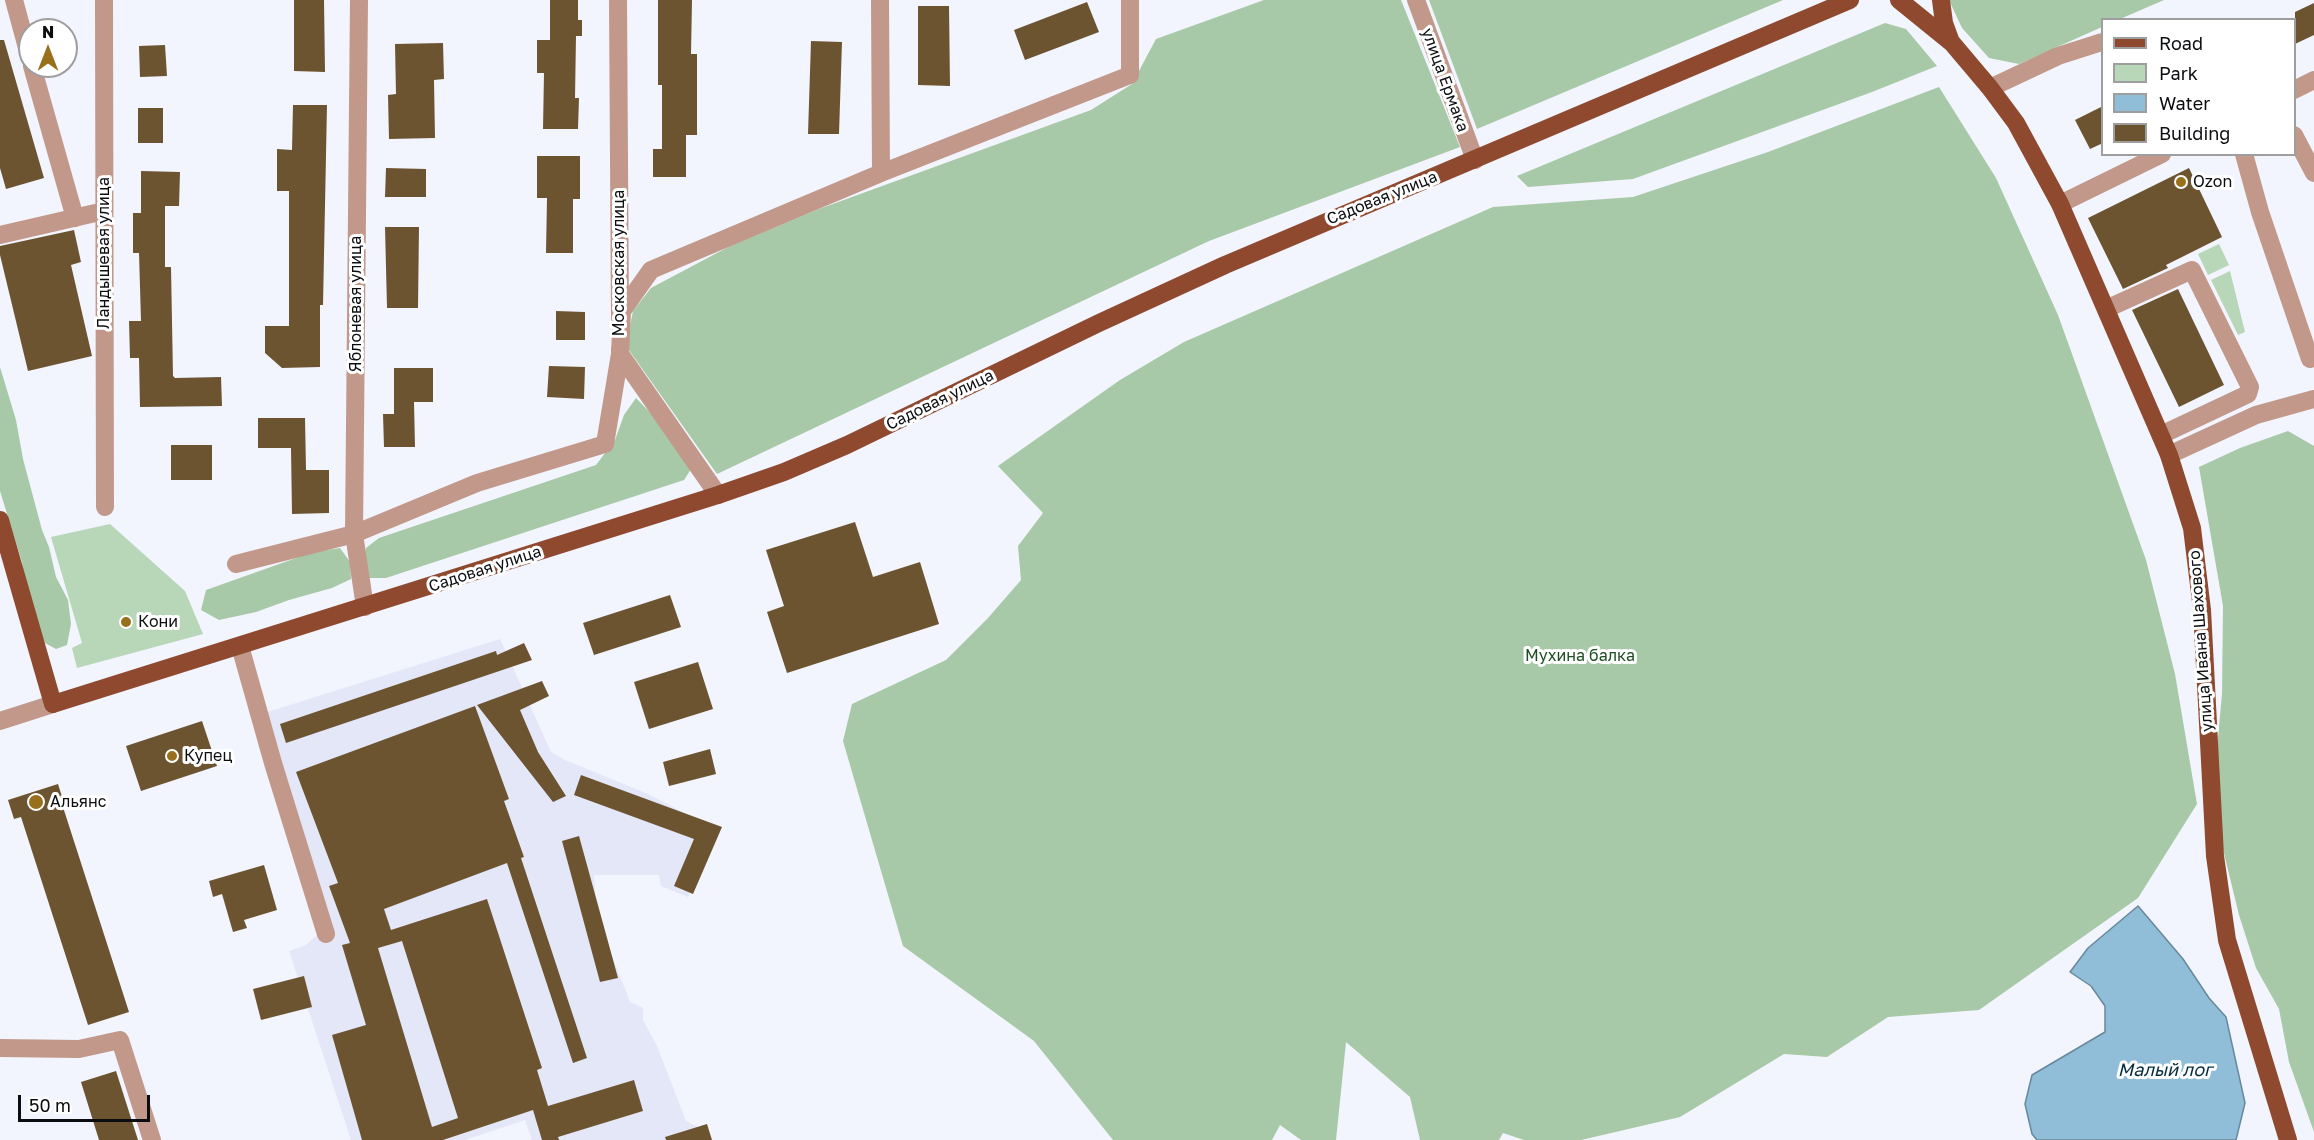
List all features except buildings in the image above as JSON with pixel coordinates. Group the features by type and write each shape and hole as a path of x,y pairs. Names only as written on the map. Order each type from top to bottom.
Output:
{"main road":[{"name":"Садовая улица","path":"53,704 718,495 784,472 847,445 1099,322 1225,264 1850,0"},
{"name":"улица Ивана Шахового","path":"1899,0 1952,43 2016,123 2060,204 2169,455 2192,528 2202,610 2215,856 2227,940 2288,1140"},
{"path":"1941,0 1944,23 1952,43"},
{"path":"0,520 53,704"}],"street":[{"path":"14,0 19,18"},
{"name":"Ландышевая улица","path":"104,0 105,507"},
{"name":"Яблоневая улица","path":"359,0 354,534 364,607"},
{"name":"Московская улица","path":"618,0 620,354 718,495"},
{"path":"880,0 881,173"},
{"path":"236,564 354,534 477,483 605,444 620,354 622,311 651,270 881,173 1130,75 1130,0"},
{"name":"улица Ермака","path":"1416,0 1475,160"},
{"path":"1990,88 2058,56 2101,43"},
{"path":"35,78 75,218"},
{"path":"2296,89 2314,80"},
{"path":"2296,137 2314,173"},
{"path":"2060,204 2158,156"},
{"path":"2245,156 2260,212 2310,359"},
{"path":"0,234 104,211"},
{"path":"2106,309 2192,270 2250,387 2248,394 2161,435"},
{"path":"2169,455 2256,415 2314,399"},
{"path":"240,646 326,934"},
{"name":"Садовая улица","path":"0,721 53,704"},
{"path":"0,1048 79,1049 120,1040 152,1140"}],"shaded area":[{"path":"500,639 551,752 648,794 716,829 688,897 661,886 659,875 594,875 597,917 630,1002 643,1008 643,1020 657,1046 686,1121 706,1131 711,1140 532,1140 525,1120 465,1140 351,1140 289,951 306,945 329,924 258,715"}],"green space":[{"path":"1264,0 1401,0 1460,147 1209,241 717,474 626,346 633,311 651,288 732,245 819,209 1091,110 1132,84 1156,39"},
{"path":"1429,0 1783,0 1477,129"},
{"path":"1949,0 2164,0 2122,18 2101,18 2101,27 2019,64 1989,58 1962,28"},
{"path":"1885,23 1906,29 1937,66 1633,179 1528,187 1517,176"},
{"name":"Мухина балка","path":"1939,87 1996,178 2058,315 2146,560 2175,674 2197,804 2138,898 1979,1010 1888,1017 1827,1057 1784,1054 1680,1117 1581,1140 1524,1140 1503,1133 1499,1140 1420,1140 1410,1097 1346,1042 1336,1140 1301,1140 1280,1125 1272,1140 1113,1140 1034,1041 903,946 843,741 852,704 946,660 988,618 1021,580 1018,546 1043,513 998,466 1120,380 1184,342 1493,207 1633,197 1768,152"},
{"path":"2219,244 2229,265 2208,275 2198,254"},
{"path":"2230,271 2245,332 2238,335 2211,280"},
{"path":"0,367 16,420 23,459 42,530 49,547 56,577 68,600 71,624 67,645 56,649 45,643 35,620 26,591 22,562 0,491"},
{"path":"636,398 666,429 693,466 684,480 386,578 366,578 363,563 366,548 379,538 596,465 615,440 624,415"},
{"path":"2288,431 2314,446 2314,1132 2289,1062 2279,1009 2256,968 2239,915 2212,804 2222,694 2223,606 2199,467 2240,448"},
{"path":"110,524 185,591 203,634 77,668 72,648 82,643 51,537"},
{"path":"340,548 350,562 351,579 332,588 256,612 219,620 201,610 206,590 313,552"}],"water":[{"name":"Малый лог","path":"2138,906 2183,959 2209,998 2226,1017 2245,1103 2236,1140 2037,1140 2032,1134 2025,1104 2032,1075 2105,1032 2105,1006 2091,986 2070,972 2088,948"}],"place":[{"name":"Ozon","path":"2181,182"},
{"name":"Кони","path":"126,622"},
{"name":"Купец","path":"172,756"},
{"name":"Альянс","path":"36,802"}]}
